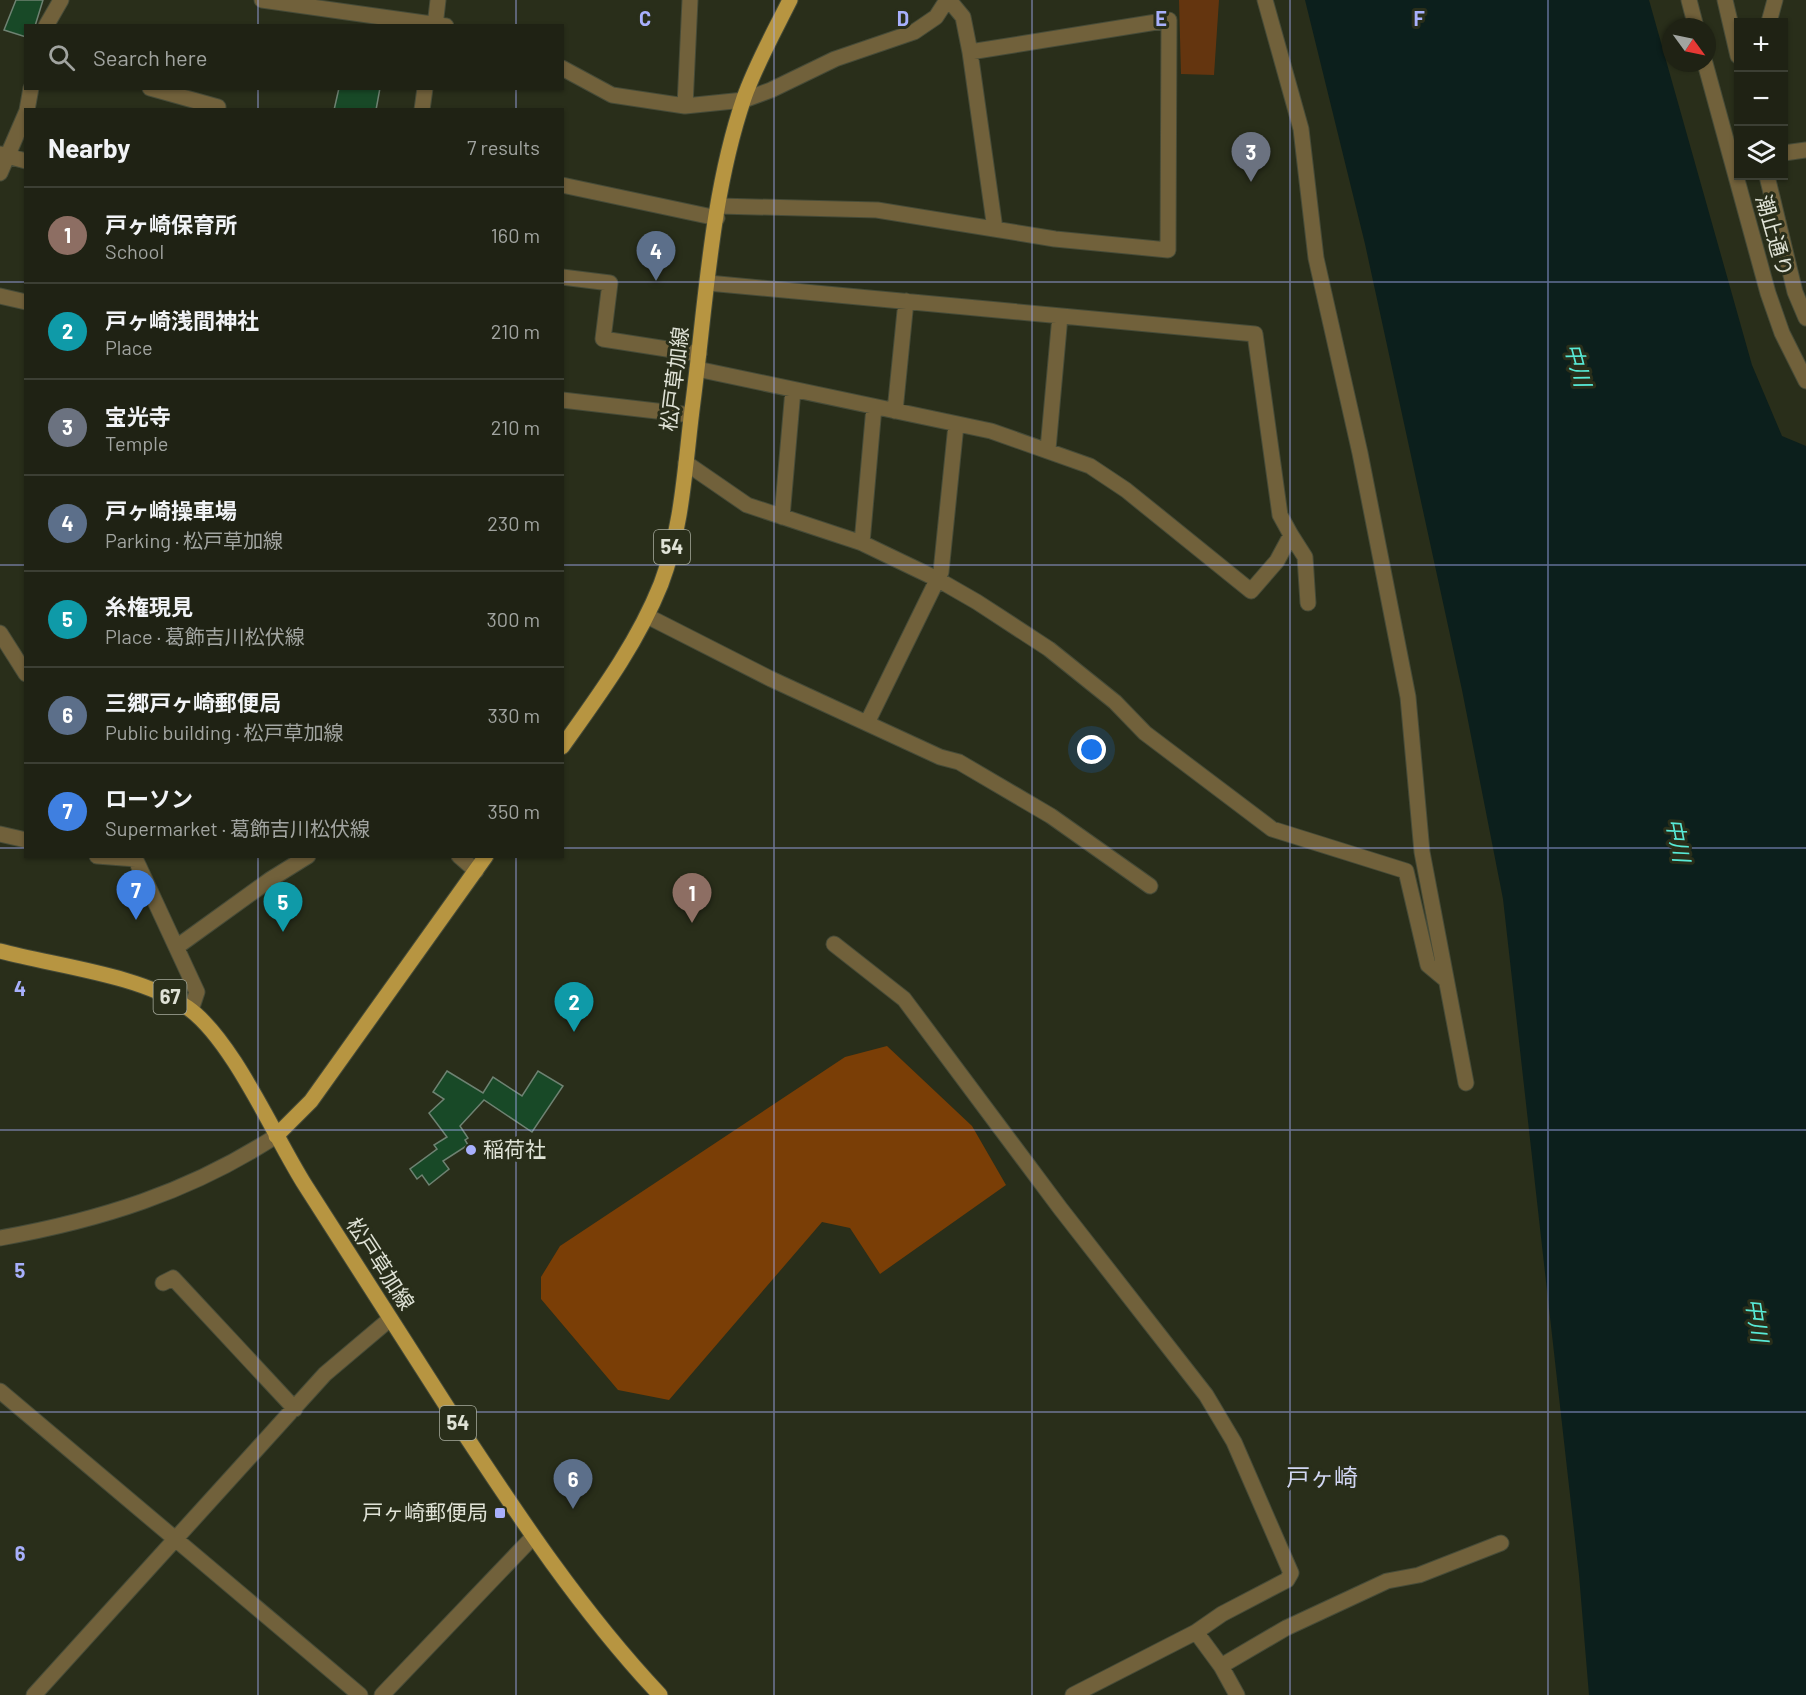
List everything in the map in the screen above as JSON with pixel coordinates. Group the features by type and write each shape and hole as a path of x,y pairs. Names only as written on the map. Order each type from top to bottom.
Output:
{"main road":[{"name":"松戸草加線","path":"564,744 613,675 647,616 673,544 686,463 718,212 744,100 757,67 790,0"},
{"path":"276,1136 311,1101 485,858"},
{"name":"67","path":"0,951 101,975 159,992 191,1010 229,1056 276,1136"},
{"name":"松戸草加線","path":"276,1136 390,1319 532,1538 610,1640 660,1695"}],"street":[{"path":"47,24 60,0"},
{"path":"262,0 432,24"},
{"path":"438,0 439,24"},
{"path":"685,106 690,0"},
{"path":"564,69 612,95 685,106 744,100 771,90 835,59 914,32 936,17 948,0 963,16 995,230"},
{"path":"1265,0 1301,129 1316,258 1362,464 1406,686 1422,852 1466,1083"},
{"path":"1689,0 1694,18"},
{"path":"1725,0 1734,39"},
{"path":"1770,18 1775,0"},
{"path":"564,185 718,212 877,210 995,230 1168,250 1169,20 970,52"},
{"name":"潮止通り","path":"1707,72 1768,293 1782,333 1806,381"},
{"path":"27,108 31,90"},
{"path":"157,90 218,107"},
{"path":"422,108 425,90"},
{"path":"0,173 4,155 24,115"},
{"path":"1788,152 1806,150"},
{"path":"4,155 24,160"},
{"path":"1768,180 1795,292 1806,318"},
{"path":"564,277 610,283 603,339 698,362 793,390 991,431 1048,449 1090,466 1126,490 1251,591 1277,561 1291,535"},
{"path":"708,283 1255,334 1280,515 1305,557 1308,603"},
{"path":"0,296 24,302"},
{"path":"895,411 906,301"},
{"path":"1048,449 1060,316"},
{"path":"782,517 793,390"},
{"path":"564,400 691,415"},
{"path":"862,543 874,407"},
{"path":"867,723 938,579 956,425"},
{"path":"686,463 747,505 862,543 938,579 1049,649 1115,702 1145,733 1272,829 1406,871 1428,964 1446,980"},
{"path":"647,616 771,679 940,757 959,762 1051,816 1150,886"},
{"path":"0,633 24,671"},
{"path":"0,834 24,840"},
{"path":"135,858 178,946 196,992 191,1010"},
{"path":"178,946 271,879 305,858"},
{"path":"461,858 476,871"},
{"path":"834,944 904,999 1060,1208 1206,1395 1234,1442 1291,1574 1287,1580 1222,1614 1196,1632 1073,1695"},
{"path":"0,1238 125,1210 205,1176 276,1136"},
{"path":"163,1283 172,1278 295,1408"},
{"path":"34,1695 325,1374 390,1319"},
{"path":"0,1391 360,1695"},
{"path":"382,1695 532,1538"},
{"path":"1221,1666 1286,1628 1386,1581 1419,1575 1501,1543"},
{"path":"1196,1632 1221,1666 1237,1695"}],"shaded area":[{"path":"1179,0 1219,0 1214,75 1181,74"},
{"path":"887,1046 972,1126 1006,1185 880,1274 850,1228 822,1222 669,1400 618,1390 541,1299 541,1277 560,1246 845,1057"}],"water":[{"name":"中川","path":"1305,0 1649,0 1662,46 1662,72 1669,72 1752,365 1782,436 1806,446 1806,1695 1589,1695 1579,1575 1503,899 1462,690 1365,244"}],"building":[{"path":"16,0 43,0 36,24 24,24 24,36 4,30"},
{"path":"339,90 380,90 376,108 334,108"},
{"path":"447,1071 483,1093 493,1077 522,1096 538,1071 563,1086 532,1132 484,1100 460,1126 468,1138 465,1140 468,1145 443,1161 449,1169 429,1185 422,1175 417,1179 410,1169 437,1149 434,1145 447,1137 429,1113 444,1099 433,1092"}],"place":[{"name":"宝光寺","path":"1251,182"},
{"name":"戸ヶ崎操車場","path":"656,281"},
{"name":"ローソン","path":"136,920"},
{"name":"戸ヶ崎保育所","path":"692,923"},
{"name":"糸権現見","path":"283,932"},
{"name":"戸ヶ崎浅間神社","path":"574,1032"},
{"name":"稲荷社","path":"471,1150"},
{"name":"三郷戸ヶ崎郵便局","path":"573,1509"},
{"name":"戸ヶ崎郵便局","path":"500,1513"}],"district":[{"name":"戸ヶ崎","path":"1322,1478"}]}
